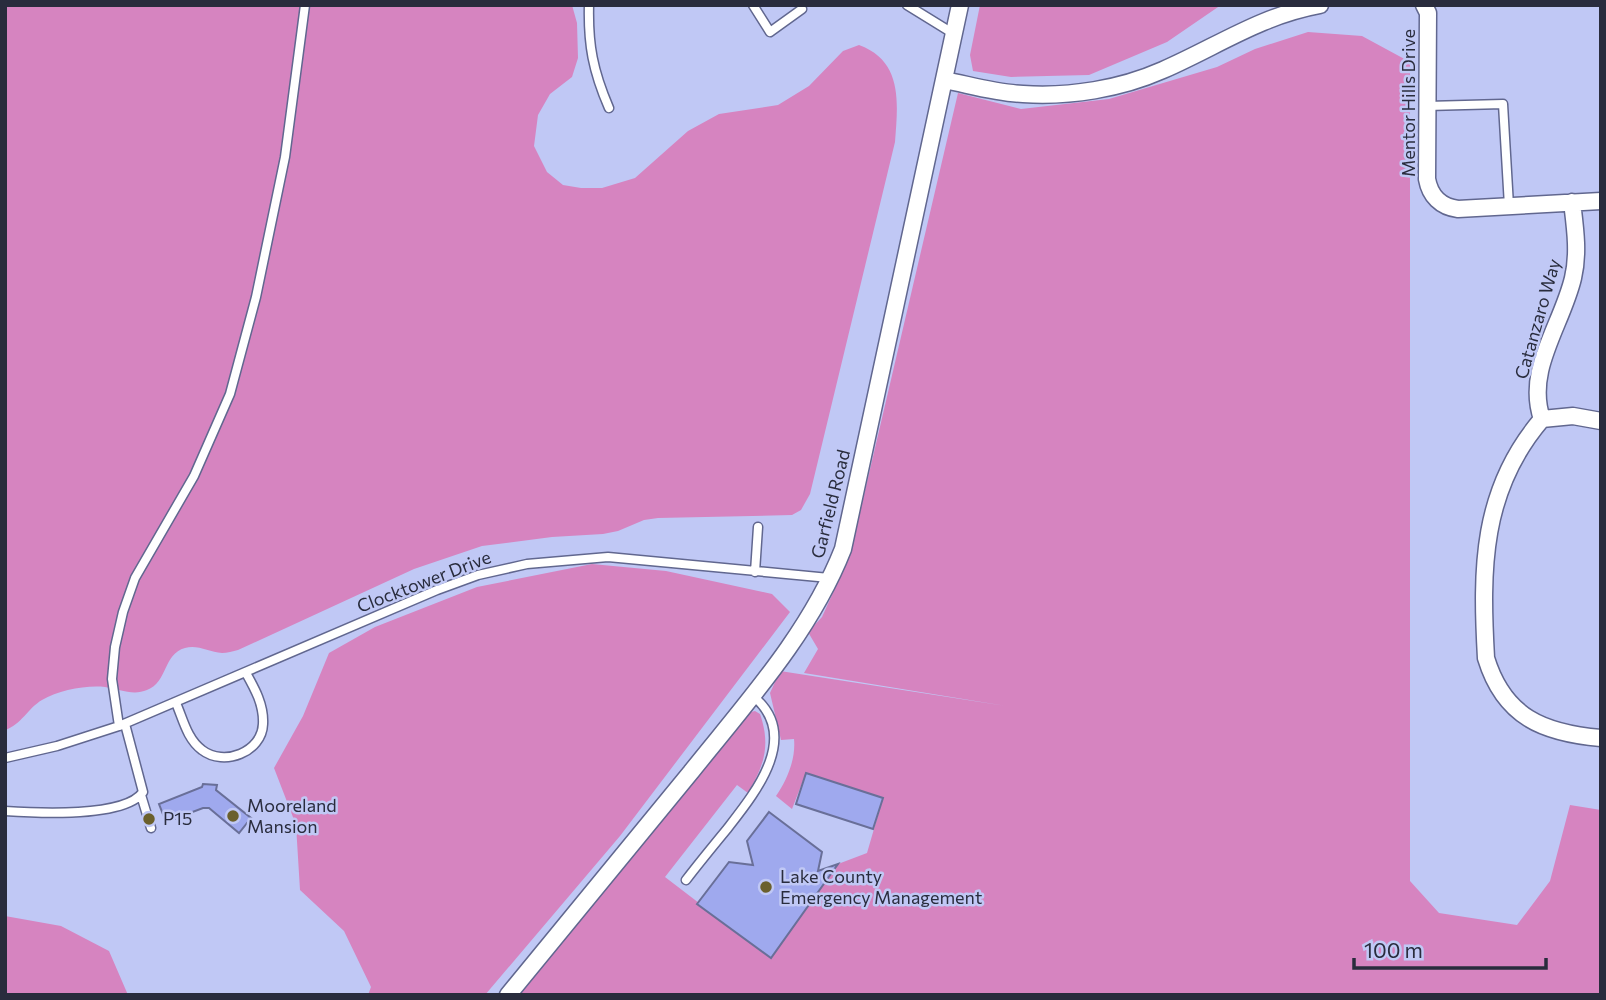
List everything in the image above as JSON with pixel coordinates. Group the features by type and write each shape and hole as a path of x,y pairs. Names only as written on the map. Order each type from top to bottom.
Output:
{"street":[{"name":"Garfield Road","path":"508,995 753,696 817,604 831,579 843,549 960,5"},
{"path":"944,79 1024,94 1064,94 1110,87 1161,71 1259,22 1320,5"},
{"name":"Mentor Hills Drive","path":"1424,5 1428,13 1427,172 1431,193 1450,208 1601,201"},
{"name":"Catanzaro Way","path":"1542,419 1537,395 1540,370 1566,302 1575,268 1576,238 1572,202"},
{"path":"1601,421 1573,416 1542,419 1511,464 1489,524 1485,553 1486,658 1505,697 1524,716 1556,732 1601,738"}],"lane":[{"path":"151,828 112,679 116,647 123,612 135,579 194,476 230,394 253,309 285,157 305,5"},
{"path":"589,5 590,54 596,78 609,108"},
{"path":"753,5 771,32 802,9"},
{"path":"907,5 954,34"},
{"path":"1427,106 1503,104 1509,206"},
{"path":"755,572 758,527"},
{"name":"Clocktower Drive","path":"5,758 57,746 122,725 437,590 478,575 527,564 608,557 831,579"},
{"path":"176,703 190,737 202,751 216,757 244,753 252,748 263,726 262,707 246,673"},
{"path":"686,880 758,790 768,768 774,744 770,717 766,708 753,696"},
{"path":"5,811 36,814 74,813 127,804 141,795"}],"shaded area":[{"path":"5,5 572,5 577,23 578,58 572,77 550,94 538,115 534,146 547,172 563,185 581,188 602,188 635,178 688,131 719,114 778,105 809,86 843,51 859,45 873,52 884,61 895,85 895,142 810,494 801,510 792,515 658,518 603,534 482,546 414,569 238,650 222,653 190,647 178,651 159,681 142,692 90,687 56,693 37,703 16,724 5,730"},
{"path":"980,5 1221,5 1167,42 1089,75 1011,77 973,71 970,55"},
{"path":"1308,32 1362,36 1410,62 1410,881 1439,913 1517,925 1550,881 1570,805 1601,810 1601,995 516,995 747,713 755,711 760,714 765,736 762,764 754,783 748,793 737,785 665,877 771,958 838,864 867,853 883,798 806,773 792,809 776,796 790,769 794,754 794,739 781,740 770,693 780,671 1006,706 804,673 818,649 808,632 822,617 850,555 958,93 1021,109 1109,99 1217,67 1255,49"},
{"path":"592,564 666,571 772,594 790,612 620,836 485,995 368,995 371,987 344,931 300,890 296,825 274,768 303,716 329,653 375,627 477,587"},
{"path":"5,916 61,926 109,951 128,995 5,995"}],"building":[{"path":"806,773 883,798 873,829 796,804"},
{"name":"Mooreland Mansion","path":"203,784 217,785 216,790 251,818 239,833 209,808 166,822 159,804 202,787"},
{"name":"Lake County Emergency Management","path":"769,812 822,852 818,871 838,864 771,958 697,904 729,862 753,865 747,841"}],"place":[{"name":"Mooreland Mansion","path":"233,816"},
{"name":"P15","path":"149,819"},
{"name":"Lake County Emergency Management","path":"766,887"}]}
